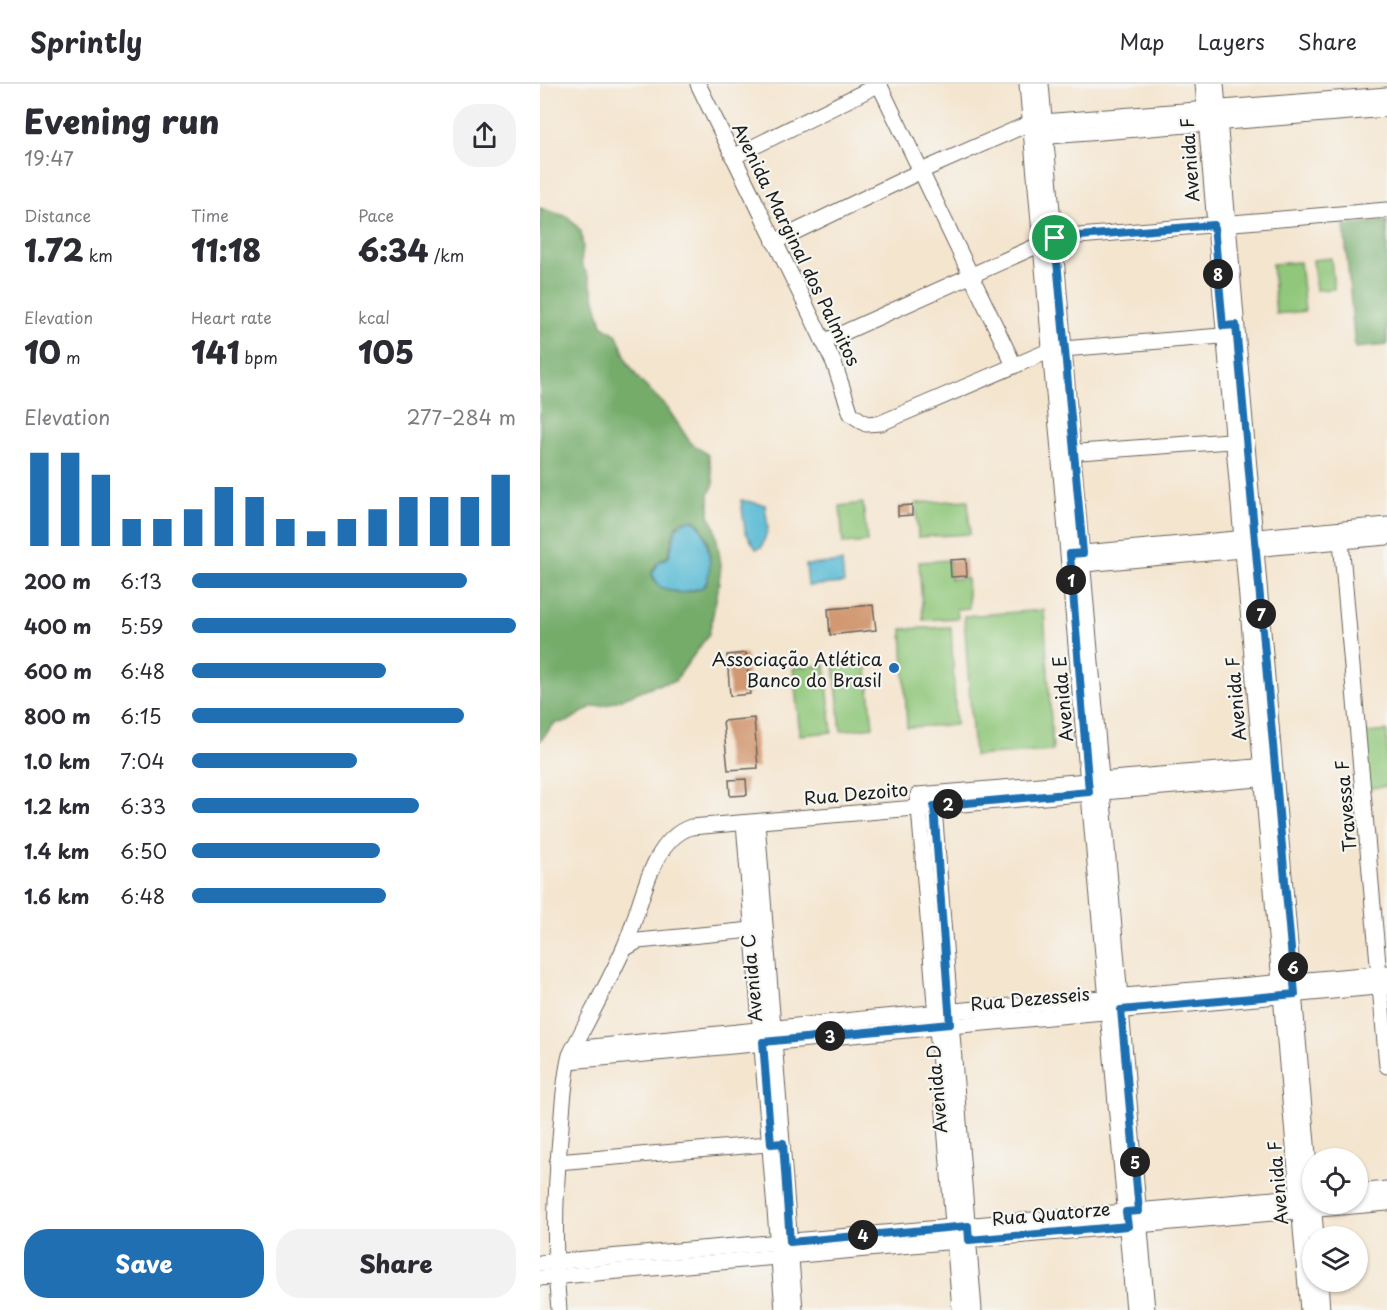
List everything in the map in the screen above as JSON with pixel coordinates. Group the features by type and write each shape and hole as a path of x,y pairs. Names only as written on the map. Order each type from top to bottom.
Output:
{"street":[{"name":"Avenida Marginal dos Palmitos","path":"698,84 838,372 852,414 858,420 870,424 881,423 1014,365"},
{"path":"733,156 879,84 1014,365 1057,345 1230,331"},
{"name":"Avenida E","path":"1027,84 1038,130 1133,1218 1147,1310"},
{"name":"Avenida E","path":"1038,130 1041,84"},
{"name":"Avenida F","path":"1203,84 1212,117 1268,772 1304,1148"},
{"name":"Avenida F","path":"1212,117 1216,84"},
{"path":"1212,117 1387,95"},
{"path":"774,242 921,171 1038,130 1212,117 1387,109"},
{"path":"823,342 1048,241 1387,210"},
{"path":"1067,453 1239,440"},
{"path":"1077,559 1248,544 1387,525"},
{"path":"1248,544 1387,537"},
{"name":"Travessa F","path":"1341,541 1383,980 1387,1066"},
{"name":"Avenida F","path":"1248,544 1254,696 1268,772"},
{"name":"Avenida E","path":"1077,559 1098,721 1096,786"},
{"name":"Rua Dezoito","path":"571,1055 624,949 653,869 673,836 691,827 751,823 926,800 1268,772"},
{"name":"Avenida D","path":"926,800 962,1234 974,1310"},
{"name":"Avenida C","path":"751,823 785,1250 795,1310"},
{"path":"624,949 638,941 759,930"},
{"name":"Rua Dezesseis","path":"571,1055 1383,980"},
{"path":"559,1310 550,1268 557,1162 571,1055"},
{"path":"557,1162 777,1143"},
{"path":"1368,1191 1387,1189"},
{"name":"Rua Quatorze","path":"540,1278 550,1268 785,1250 1302,1203"},
{"name":"Rua Quatorze","path":"1368,1203 1387,1203"},
{"name":"Avenida F","path":"1308,1310 1309,1214"},
{"name":"Avenida E","path":"1133,1218 1134,1310"},
{"name":"Avenida D","path":"960,1310 962,1234"},
{"name":"Avenida C","path":"783,1310 785,1250"},
{"path":"1321,1292 1322,1310"}],"green space":[{"path":"540,208 568,217 581,231 583,248 581,263 589,278 602,325 617,335 628,363 640,381 666,406 690,442 708,455 714,484 709,494 709,515 715,527 721,565 709,634 675,681 653,686 606,705 591,707 567,722 555,723 540,741","holes":["695,520 701,526 709,550 706,585 695,591 682,592 671,591 661,586 654,580 652,572 656,564 668,556 675,527 682,521"]},
{"path":"1387,221 1387,345 1355,348 1344,225"},
{"path":"1331,258 1334,289 1316,290 1313,260"},
{"path":"1300,262 1305,311 1276,314 1272,264"},
{"path":"968,500 970,534 918,537 916,503"},
{"path":"863,503 867,542 843,544 840,506"},
{"path":"949,560 950,579 967,578 969,608 957,609 958,618 923,620 919,562"},
{"path":"1044,610 1053,751 974,756 964,616"},
{"path":"951,627 956,725 907,727 902,629"},
{"path":"866,661 873,727 841,731 834,664"},
{"path":"825,665 832,732 800,735 793,668"},
{"path":"1387,731 1387,786 1363,789 1358,734"}],"water":[{"path":"741,500 765,505 768,528 762,547 756,549 745,531"},
{"path":"688,520 695,521 704,534 709,553 709,572 703,587 681,593 660,587 652,574 659,562 669,557 677,527"},
{"path":"842,562 844,583 808,586 806,565"}],"building":[{"path":"912,505 912,515 898,516 898,506"},
{"path":"966,559 967,576 951,577 950,560"},
{"path":"873,605 876,630 830,635 828,609"},
{"path":"746,653 750,694 730,696 727,655"},
{"path":"754,718 758,768 728,770 723,721"},
{"path":"746,779 747,795 730,796 729,780"}],"place":[{"name":"Associação Atlética Banco do Brasil","path":"894,668"}],"route":[{"path":"1214,225 1223,326 1236,325 1295,994 1121,1010 1139,1211 1126,1212 1128,1226 969,1240 968,1226 790,1242 783,1143 771,1144 763,1042 950,1024 934,806 1089,792 1070,554 1083,553 1055,238 1214,225"}]}
